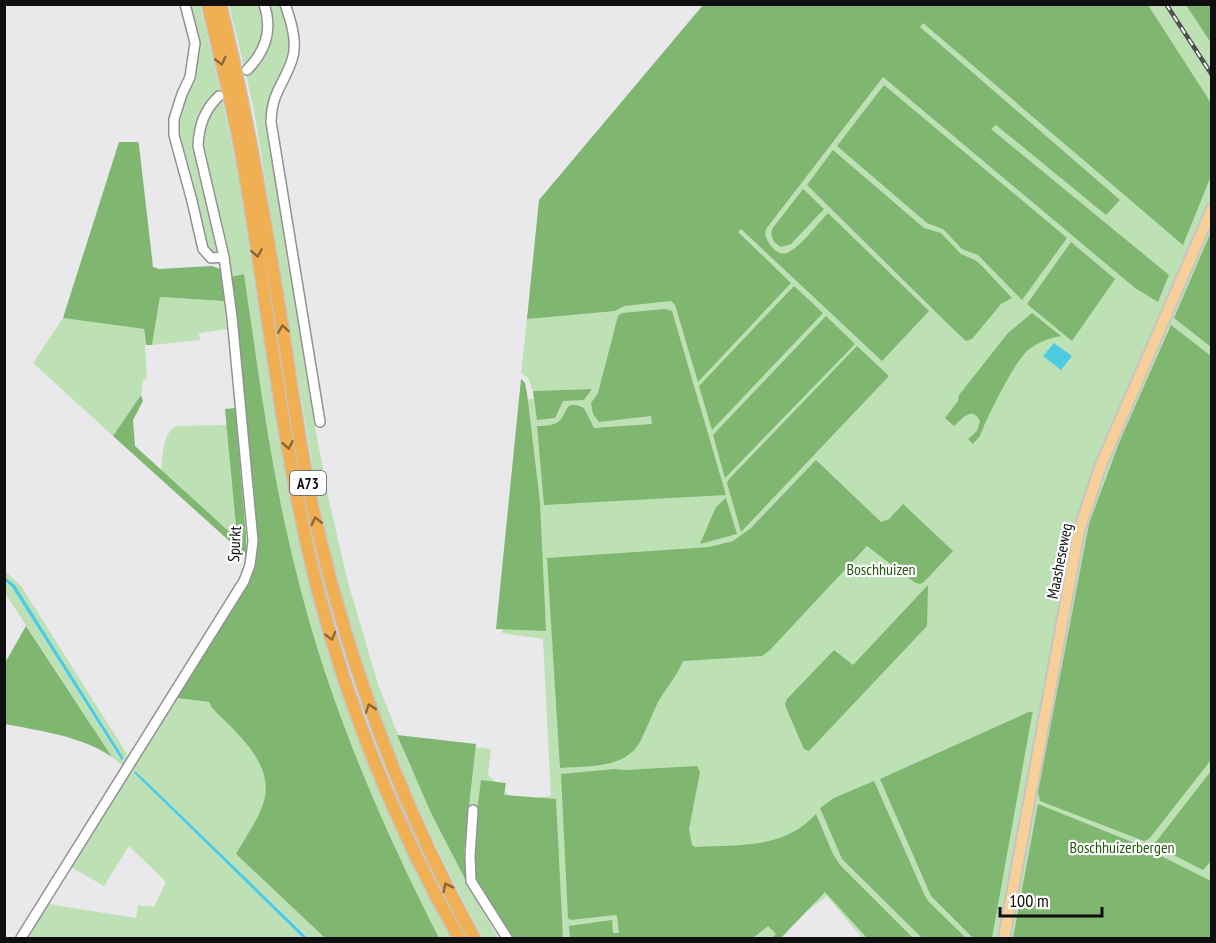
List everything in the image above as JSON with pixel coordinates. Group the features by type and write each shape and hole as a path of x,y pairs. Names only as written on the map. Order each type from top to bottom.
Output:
{"highway":[{"name":"A73","path":"207,4 243,161 287,439 318,589 336,654 361,729 405,835 459,939"},
{"name":"A73","path":"220,4 256,166 312,503 332,587 376,728 419,829 474,939"}],"main road":[{"name":"Maasheseweg","path":"1004,939 1079,531 1101,465 1212,209"}],"street":[{"path":"185,4 195,43 190,77 174,119 174,135 203,249 211,258 224,257"},
{"path":"247,70 257,60 265,46 268,24 264,4"},
{"path":"285,4 292,24 293,58 275,94 271,122 320,422"},
{"name":"Spurkt","path":"21,939 244,581 250,565 253,542 232,317 224,257 198,146 199,131 206,112 219,96"},
{"path":"473,810 471,881 507,939"}],"green space":[{"path":"188,5 200,5 220,89 200,115 195,144 199,175 217,256 212,256 206,249 178,132 178,120 194,69"},
{"path":"229,5 261,5 263,13 262,38 255,54 244,67"},
{"name":"Boschhuizen","path":"270,5 282,5 288,21 291,55 267,112 314,422 329,500 347,579 378,684 410,766 458,865 402,739 491,749 488,775 514,800 551,796 543,639 502,633 522,400 591,391 591,389 533,391 528,378 521,373 527,319 533,318 705,5 1211,5 1211,938 862,938 827,896 772,938 505,938 470,888 498,938 483,938 426,824 376,706 357,651 327,538 315,481 254,111 246,75 260,59 269,43 272,26"},
{"path":"703,5 1148,5 1211,103 1211,176 1183,245 923,23 920,27 1120,200 1106,215 996,125 991,129 1169,275 1158,302 1135,288 883,77 766,229 765,234 774,249 780,253 787,253 803,241 828,213 929,311 882,361 741,229 738,232 791,283 698,382 675,305 671,301 624,306 615,311 527,319 539,200"},
{"path":"1186,5 1211,5 1211,43"},
{"path":"884,85 1067,238 1022,300 978,255 962,249 943,229 927,223 837,146"},
{"path":"222,98 237,169 268,369 312,588 423,883 452,938 439,938 358,763 325,672 298,579 273,465 244,274 230,277 203,150 207,122 213,109"},
{"path":"119,142 138,142 139,145 153,267 159,269 212,266 220,269 221,273 224,301 160,297 152,345 146,345 144,329 63,318"},
{"path":"833,150 924,228 941,233 961,254 975,260 1012,298 1001,304 972,339 966,341 807,185"},
{"path":"803,189 824,209 791,244 781,247 773,240 772,229"},
{"path":"1211,232 1211,347 1174,318"},
{"path":"1071,242 1115,279 1072,341 1027,304"},
{"path":"244,274 273,465 289,541 311,626 358,763 439,938 325,938 236,854 259,815 265,794 265,779 253,752 209,702 177,698 233,607 255,564 255,515 230,277"},
{"path":"794,286 823,313 712,430 699,386"},
{"path":"160,297 224,301 227,329 199,333 200,340 152,345"},
{"path":"665,309 672,311 726,495 544,505 537,426 558,422 567,408 573,405 584,408 594,428 652,424 651,416 599,422 593,414 591,403 598,393 618,316 622,313"},
{"path":"1032,313 1061,336 1039,343 1021,357 980,436 973,444 968,439 977,431 980,421 974,414 967,415 954,426 945,418 958,401 959,395 1008,333"},
{"path":"826,316 855,344 725,478 713,435"},
{"path":"63,318 144,329 147,379 143,380 141,395 113,436 33,363"},
{"name":"Boschhuizerbergen","path":"1171,325 1211,356 1211,760 1149,839 1144,841 1040,801 1038,792 1089,524 1119,443"},
{"path":"857,346 889,376 741,532 727,483 729,479"},
{"path":"521,379 525,383 527,393 540,502 546,631 496,629"},
{"path":"592,389 584,400 563,401 555,418 537,420 533,391"},
{"path":"141,395 143,401 133,420 135,446 237,537 225,409 235,408 246,556 113,436"},
{"path":"227,425 237,537 234,537 161,471 166,440 176,426"},
{"path":"816,460 881,522 889,519 903,504 953,551 920,584 914,582 867,546 762,656 683,661 657,704 640,742 625,757 605,764 560,768 547,558 709,547 733,541 750,529"},
{"path":"726,498 737,534 700,544 716,507"},
{"path":"5,571 21,586 127,754 126,764 122,765 112,757 5,593 4,581 12,587 120,759 123,757 15,585 5,576"},
{"path":"928,585 927,626 809,751 804,749 787,710 785,704 787,699 834,650 853,665"},
{"path":"26,626 112,757 74,739 5,724 5,663"},
{"path":"177,698 209,702 253,752 265,779 265,794 259,815 236,854 325,938 309,938 135,771 134,773 303,938 26,938 48,904 136,918 138,905 154,907 166,882 129,846 104,886 71,867"},
{"path":"1033,712 992,938 973,938 931,896 880,779"},
{"path":"397,735 476,744 464,850 466,868 474,896 432,815"},
{"path":"697,766 700,772 689,829 692,845 695,847 760,843 789,834 803,826 816,814 840,865 913,938 867,938 825,892 781,938 772,938 776,934 768,926 753,938 570,938 569,926 612,920 613,933 619,933 615,915 571,920 568,918 561,774 615,769"},
{"path":"1211,771 1211,861 1203,870 1156,846 1155,843"},
{"path":"481,780 506,783 504,795 556,799 563,938 510,938 485,898 477,882 474,862 474,838"},
{"path":"874,781 925,896 966,938 922,938 842,859 820,808 834,798"},
{"path":"1038,804 1137,844 1211,881 1211,938 1013,938"}],"water":[{"path":"1054,343 1072,356 1061,370 1043,356"},
{"path":"4,576 15,585 123,757 122,761 12,587 5,581"},
{"path":"135,771 308,938 303,938 134,773"}],"railway":[{"path":"1166,4 1212,75"}]}
